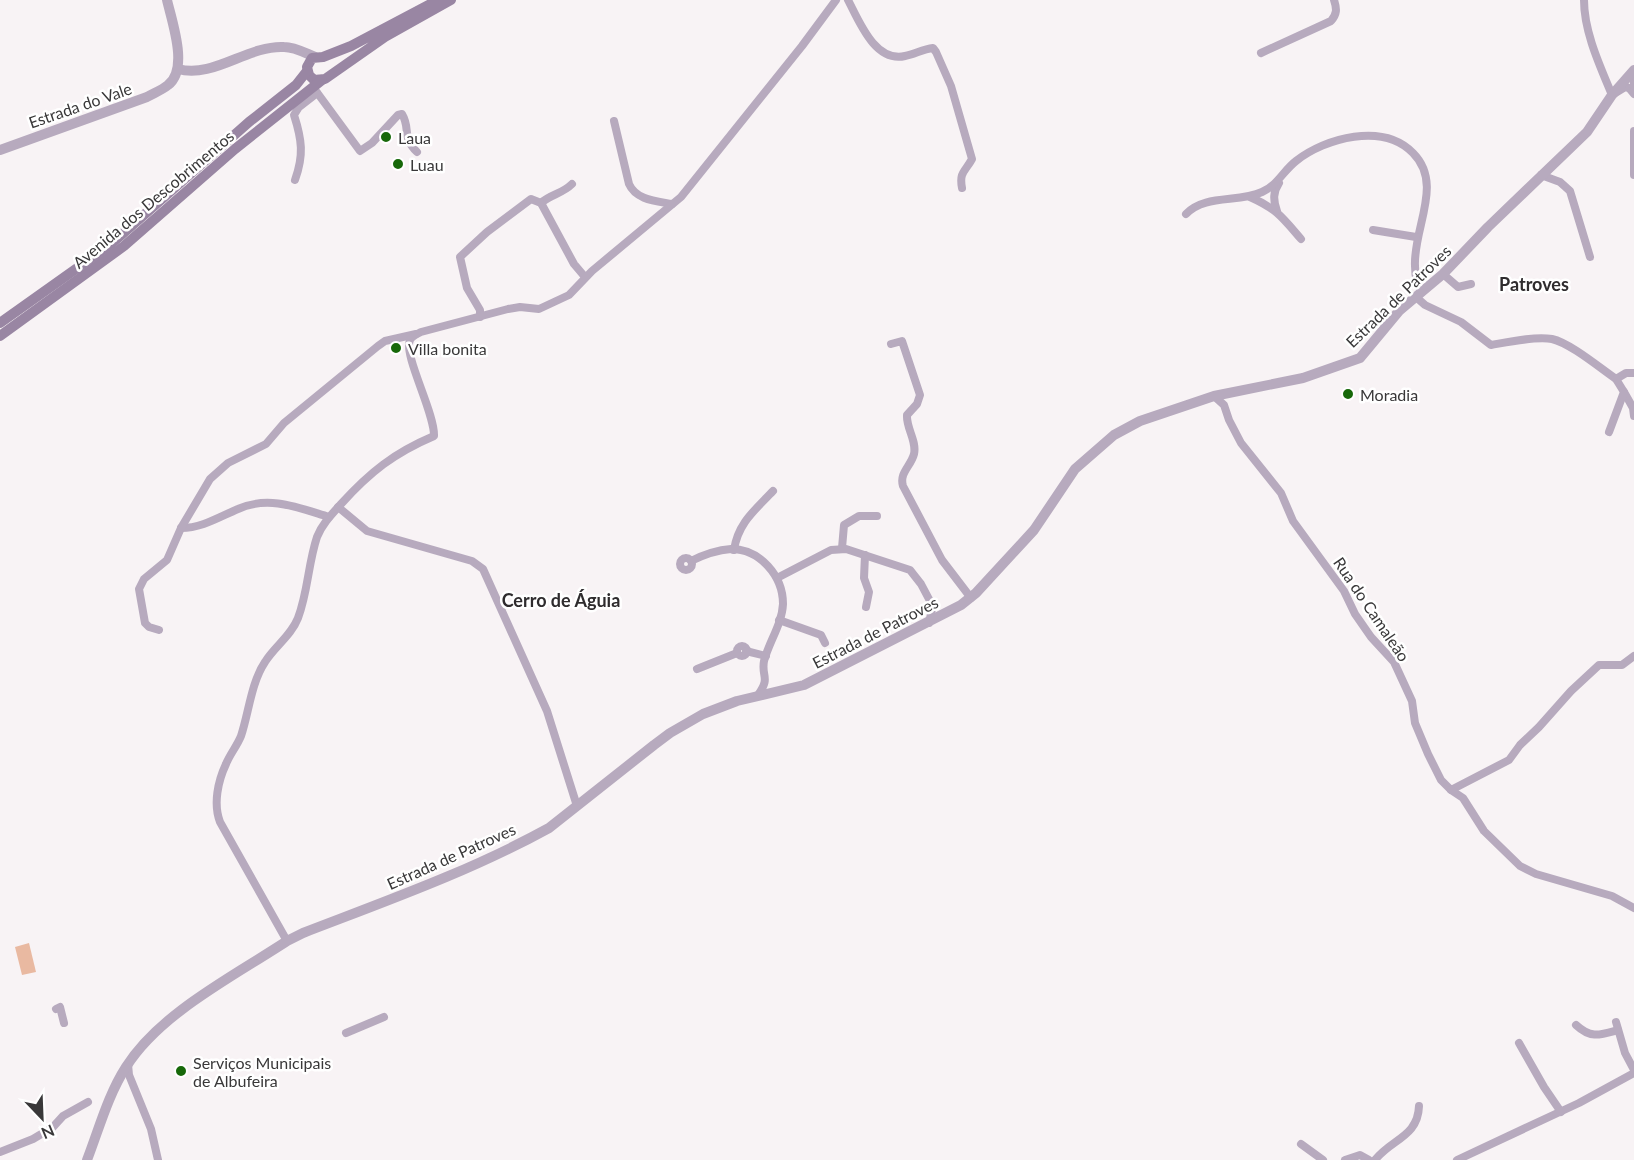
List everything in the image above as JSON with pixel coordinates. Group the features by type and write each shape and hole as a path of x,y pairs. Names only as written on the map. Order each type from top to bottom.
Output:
{"main road":[{"path":"319,57 351,46 438,0"},
{"name":"Avenida dos Descobrimentos","path":"0,336 124,246 235,149 320,84 384,37 451,0"},
{"path":"307,71 320,84 331,65 319,57"},
{"name":"Avenida dos Descobrimentos","path":"0,323 111,244 249,122 296,85 307,71 308,63 319,57"}],"street":[{"path":"167,0 178,52 178,69 185,71 205,69 264,50 286,47 319,57"},
{"path":"409,354 410,340 414,335 508,309 520,307 539,309 569,295 585,277 681,198 836,0"},
{"path":"848,0 868,37 883,51 898,57 933,48 936,52 951,86 972,159 960,178 962,189"},
{"path":"1261,53 1331,21 1336,15 1337,7 1334,0"},
{"path":"1585,0 1584,10 1590,34 1612,95 1624,87 1629,88 1634,94"},
{"name":"Estrada do Vale","path":"0,150 147,97 169,84 178,69"},
{"name":"Estrada de Patroves","path":"87,1160 117,1082 128,1064 149,1039 185,1008 287,941 501,853 549,828 670,733 721,706 804,685 820,678 971,598 1034,530 1065,483 1089,456 1114,435 1140,422 1214,396 1303,378 1360,358 1392,319 1443,274 1587,132 1612,95 1634,70"},
{"path":"1634,76 1634,86"},
{"path":"295,180 301,163 302,151 294,115 320,84 351,141 360,151 372,143 398,115 402,114 406,122 408,143 417,152"},
{"path":"614,121 632,192 641,197 672,204"},
{"path":"1634,131 1634,174"},
{"path":"1278,212 1274,201 1275,189 1294,162 1317,147 1347,137 1375,136 1400,143 1420,161 1427,181 1428,192 1416,237 1415,273 1419,294 1425,305 1461,322 1491,345 1552,339 1573,350 1616,379 1633,408 1634,416"},
{"path":"1541,175 1560,182 1570,191 1590,256"},
{"path":"1186,214 1192,208 1206,202 1250,196 1280,181"},
{"path":"541,203 545,199 563,193 572,184"},
{"path":"1250,196 1278,212 1300,239"},
{"path":"480,317 480,310 467,288 460,257 515,209 531,199 541,203 574,264 585,277"},
{"path":"1373,230 1416,237"},
{"path":"1443,274 1458,287 1471,284"},
{"path":"159,630 145,623 139,589 144,579 167,560 181,528 210,479 220,469 266,444 284,423 385,341 420,333"},
{"path":"287,941 220,822 216,807 218,791 225,765 240,737 264,663 294,628 302,609 318,536 329,517 377,468 412,445 434,436 404,336"},
{"path":"891,344 902,341 920,395 906,420 914,454 902,477 903,486 942,560 971,598"},
{"path":"1616,379 1634,373"},
{"path":"1224,405 1228,392"},
{"path":"1609,432 1624,392"},
{"path":"1214,396 1224,405"},
{"name":"Rua do Camaleão","path":"1224,405 1236,434 1257,466 1281,493 1293,521 1344,591 1366,631 1394,662 1412,701 1415,723 1424,746 1441,780 1450,790 1463,798 1484,831 1520,866 1536,874 1612,896 1634,908"},
{"path":"734,550 739,530 753,511 773,491"},
{"path":"181,528 201,525 240,507 257,503 277,502 329,517"},
{"path":"338,507 367,531 472,561 483,569 547,711 577,807"},
{"path":"842,548 844,525 860,516 876,516"},
{"path":"777,578 831,550 842,548 910,570 930,601 932,609 929,622"},
{"path":"691,561 711,553 734,550 757,556 777,578 783,604 764,662 766,680 758,695"},
{"path":"866,555 864,578 869,592 866,607"},
{"path":"930,601 936,607 949,611"},
{"path":"779,620 823,639 830,629"},
{"path":"697,669 737,653 737,649 741,646 746,651 766,656"},
{"path":"1450,790 1509,760 1561,701 1599,665 1622,665 1634,656"},
{"path":"766,680 780,691"},
{"path":"56,1009 60,1007 64,1023"},
{"path":"346,1033 384,1017"},
{"path":"1457,1160 1561,1112 1634,1071 1625,1053 1617,1026 1598,1035 1584,1032 1576,1025"},
{"path":"1519,1043 1544,1088 1561,1112"},
{"path":"128,1064 132,1082 151,1129 158,1160"},
{"path":"117,1082 127,1078 132,1082"},
{"path":"0,1152 33,1139 53,1127 63,1116 88,1102"},
{"path":"1375,1160 1382,1151 1405,1136 1415,1125 1419,1119 1419,1106"},
{"path":"1301,1144 1323,1160"},
{"path":"1345,1160 1360,1155 1369,1160"}],"shaded area":[{"path":"29,943 36,972 22,975 15,947"}],"place":[{"name":"Laua","path":"386,137"},
{"name":"Luau","path":"398,164"},
{"name":"Villa bonita","path":"396,348"},
{"name":"Moradia","path":"1348,394"},
{"name":"Serviços Municipais de Albufeira","path":"181,1071"}],"district":[{"name":"Patroves","path":"1534,284"},
{"name":"Cerro de Águia","path":"561,600"}]}
